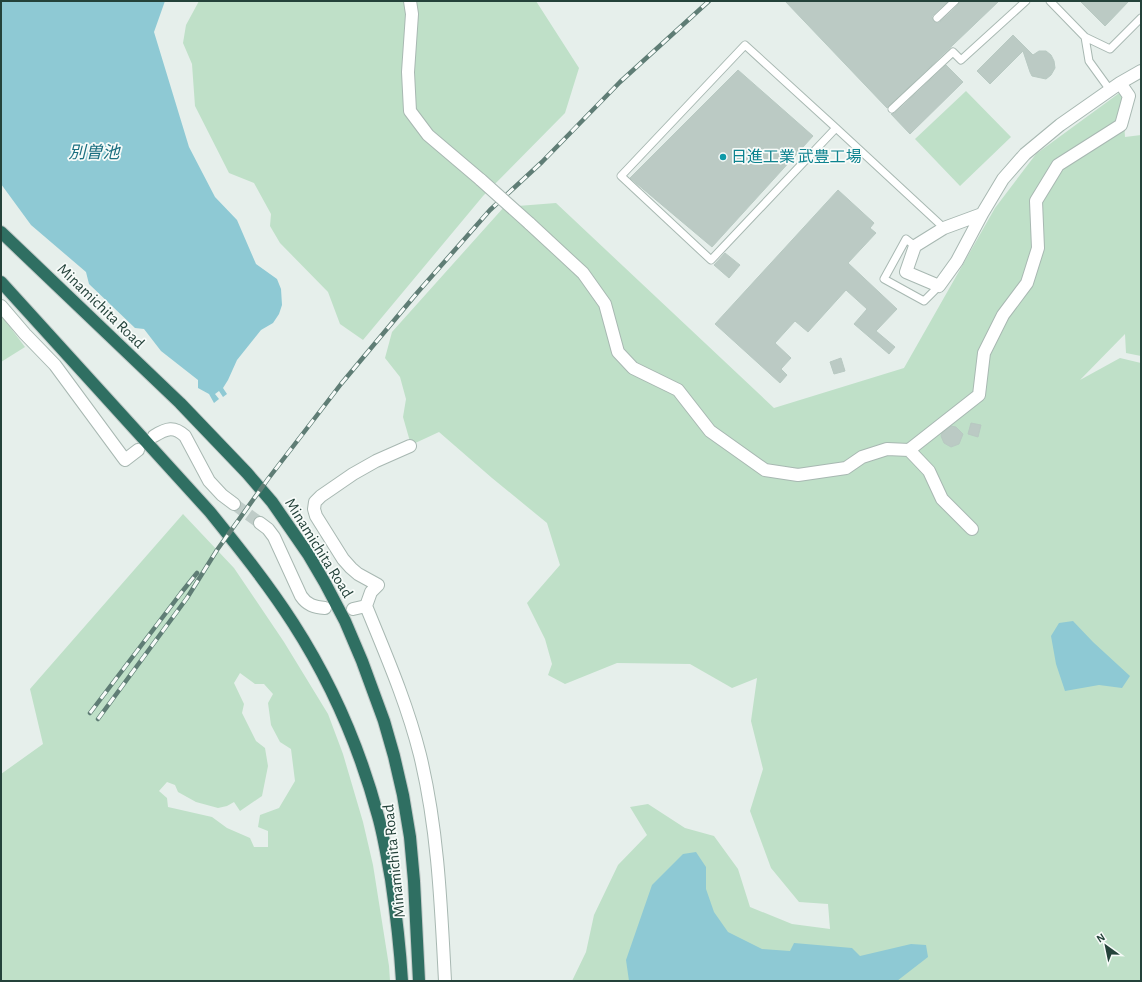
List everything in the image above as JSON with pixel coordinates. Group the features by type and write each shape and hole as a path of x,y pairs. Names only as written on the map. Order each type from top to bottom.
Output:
{"highway":[{"name":"Minamichita Road","path":"1,232 180,403 247,473 272,502 326,583 345,621 362,661 384,721 394,756 403,795 410,837 420,981"},
{"name":"Minamichita Road","path":"1,282 170,466 210,512 266,584 313,657 334,698 352,739 366,775 379,817 395,907 401,955 402,981"}],"street":[{"path":"410,1 412,14 408,72 410,111 428,135 482,180 584,273 605,304 618,352 633,368 678,390 710,431 765,470 798,475 846,468 862,457 887,449 909,450 979,395 984,353 1003,315 1027,283 1038,248 1036,201 1058,165 1121,125 1129,96 1120,83"},
{"path":"982,214 944,228 915,246 906,272 939,286 957,261 1003,179 1026,154 1060,125 1120,83 1141,71"},
{"path":"1,306 25,334 55,365 125,460 138,450"},
{"path":"154,436 162,431 170,429 179,431 185,436 209,480 222,495 234,504"},
{"path":"410,446 376,461 353,474 315,502 314,509 316,516 343,559 358,574 378,585 371,592 366,606 390,664 420,754 436,849 441,901 445,981"},
{"path":"909,450 929,471 942,499 972,529"},
{"path":"260,523 268,529 274,537 301,596 309,605 325,608"},
{"path":"353,609 366,606"}],"lane":[{"path":"937,18 955,1"},
{"path":"892,109 953,52 961,60 1026,1"},
{"path":"1050,1 1084,37 1110,49 1141,18"},
{"path":"1084,37 1089,61 1110,90"},
{"path":"836,128 710,260 621,176 745,45 836,128 944,228"},
{"path":"915,246 906,239 884,279 924,301 939,286"}],"green space":[{"path":"199,1 536,1 579,68 565,113 483,196 363,340 340,324 328,292 280,243 270,226 271,214 254,183 229,173 195,106 192,64 183,43 186,25"},
{"path":"966,91 1011,137 960,186 915,139"},
{"path":"1122,91 1125,137 1141,135 1141,356 1126,353 1125,334 1080,380 1120,358 1141,363 1141,981 572,981 586,952 594,915 618,865 647,835 630,807 648,804 685,828 714,836 738,869 750,907 792,924 830,929 828,904 799,902 771,868 750,811 763,769 751,721 757,678 732,688 690,664 617,663 565,684 548,675 552,664 545,639 527,603 560,565 547,523 439,432 411,445 403,417 406,399 400,377 385,358 392,332 504,207 556,203 774,408 904,368 995,208 1036,154"},
{"path":"1,315 25,347 1,362"},
{"path":"183,514 234,568 284,642 328,714 343,754 363,822 373,865 390,981 1,981 1,774 43,744 30,689","holes":["240,673 255,684 264,684 273,694 268,703 271,725 280,742 291,749 295,781 279,808 260,815 258,827 268,831 268,847 254,847 250,838 227,828 212,817 168,807 167,798 159,791 167,782 175,785 178,792 196,802 218,808 227,806 234,802 240,811 262,796 268,766 265,748 256,741 242,713 244,704 234,683"]}],"water":[{"name":"別曽池","path":"1,1 165,1 154,32 189,147 215,197 237,220 256,264 277,279 281,289 282,305 279,314 273,323 261,330 237,360 223,388 227,394 223,397 219,391 215,394 219,399 214,403 209,394 198,388 198,380 161,351 144,329 135,328 89,284 86,272 31,225 1,184"},
{"path":"1073,621 1093,642 1130,676 1122,688 1099,685 1065,691 1056,664 1051,636 1059,623"},
{"path":"696,852 706,867 706,889 714,912 728,932 762,949 790,951 794,943 852,948 860,956 911,944 926,945 928,957 897,981 629,981 626,960 652,885 683,854"}],"building":[{"path":"785,1 948,1 932,16 933,21 938,23 958,5 960,1 999,1 887,108"},
{"path":"1080,1 1129,1 1105,26"},
{"path":"1013,35 1033,55 1039,51 1046,51 1051,55 1055,68 1051,75 1046,79 1032,76 1023,51 990,84 977,71"},
{"path":"946,65 963,82 910,134 891,114 895,113"},
{"name":"日進工業 武豊工場","path":"738,70 813,136 712,247 630,178"},
{"path":"838,190 874,223 870,228 876,233 848,263 897,309 876,331 895,347 889,354 854,324 867,309 846,290 808,332 795,321 775,343 791,358 781,369 787,375 780,383 715,324"},
{"path":"725,253 740,265 729,278 714,265"},
{"path":"841,358 845,371 834,374 830,362"},
{"path":"971,423 981,425 978,437 968,434"},
{"path":"951,426 956,427 963,434 959,444 951,447 944,443 941,436 942,433"}],"tunnel":[{"path":"234,504 260,523"}],"railway":[{"path":"98,719 187,598 217,550 268,479 341,384 417,293 490,210 542,162 620,82 709,1"},
{"path":"90,713 197,573"}],"place":[{"name":"日進工業 武豊工場","path":"723,157"}]}
